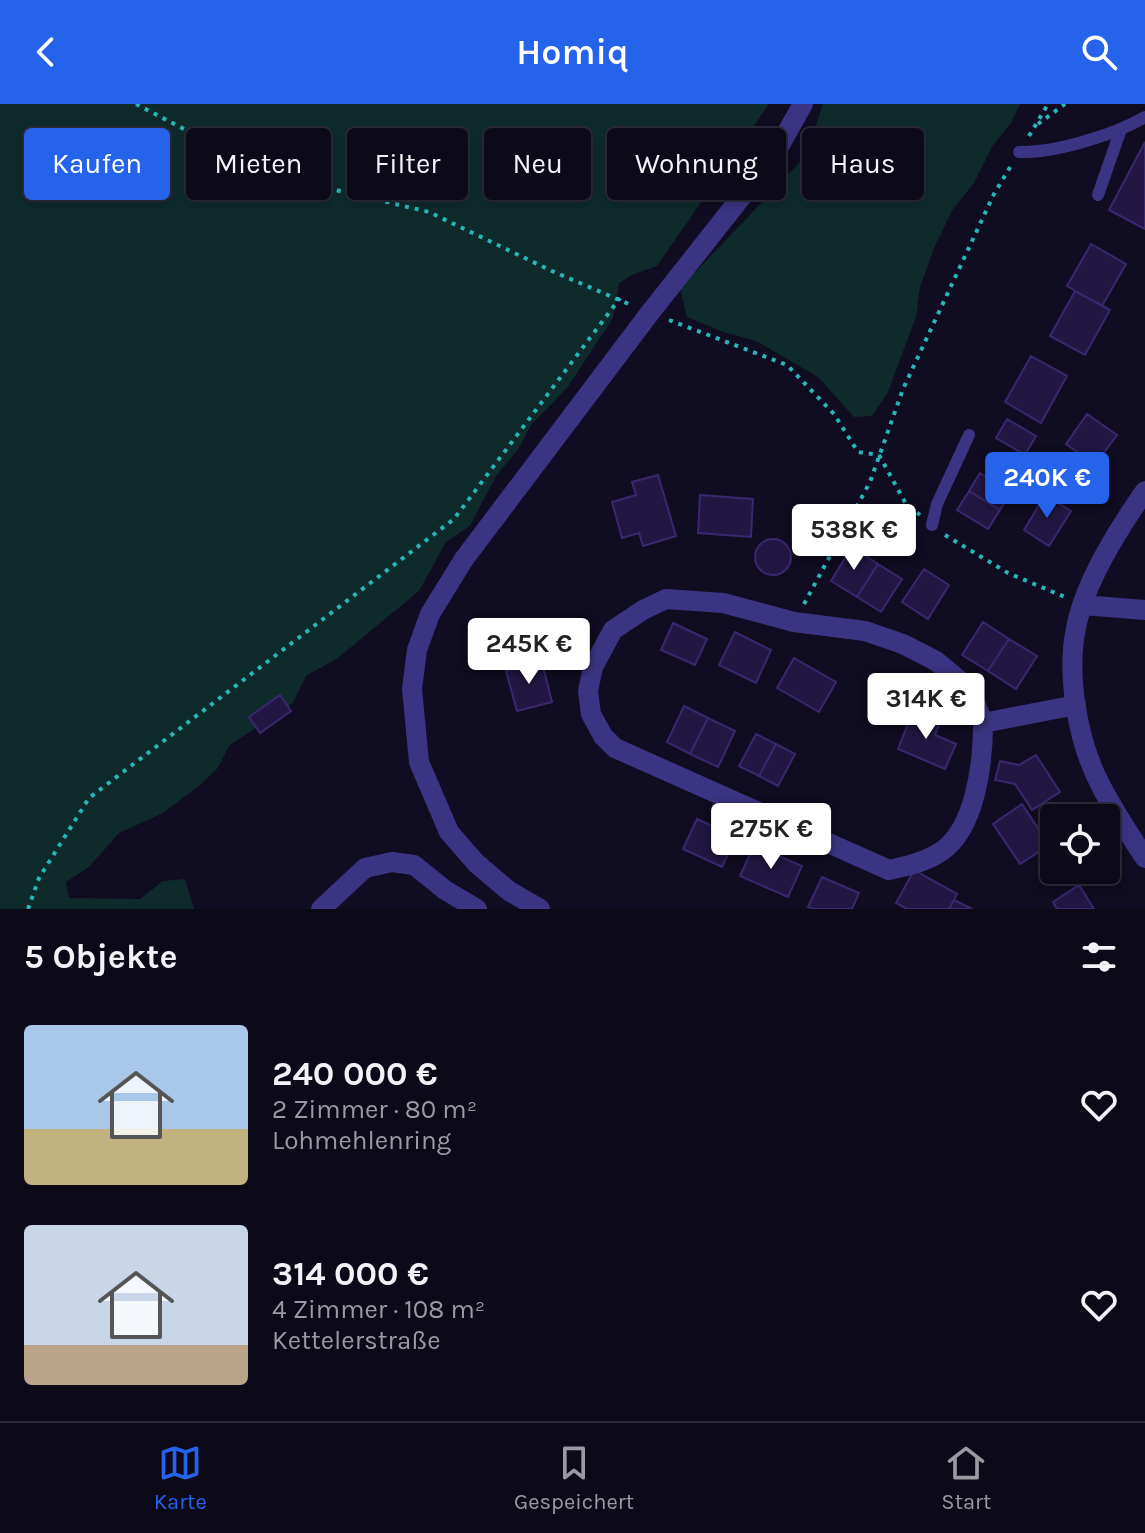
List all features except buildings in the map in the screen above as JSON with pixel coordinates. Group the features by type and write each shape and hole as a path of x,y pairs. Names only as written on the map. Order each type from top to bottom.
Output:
{"street":[{"path":"540,909 509,891 449,832 419,762 412,689 417,650 430,614 464,559 649,314 773,157 803,104"},
{"path":"1145,491 1117,534 1083,605 1075,629 1073,684 1081,735 1098,782 1145,858"},
{"path":"666,599 723,603 794,622 865,631 903,644 936,661 959,680 975,702 983,723 979,782 960,831 942,851 913,865 889,870 615,748 603,736 591,714 588,691 593,667 613,630 643,610 666,599"},
{"path":"1083,605 1145,610"},
{"path":"983,723 1076,705"},
{"path":"321,909 365,868 392,862 414,865 445,890 477,909"}],"lane":[{"path":"1019,152 1042,153 1120,132 1145,117"},
{"path":"1098,195 1120,132"},
{"path":"932,525 937,504 969,435"}],"path":[{"path":"136,104 272,175 429,212 649,314 690,326 787,365 834,414 858,452 879,455"},
{"path":"794,622 870,482 903,389 994,194 1048,104"},
{"path":"1036,125 1065,104"},
{"path":"28,909 39,878 89,798 454,519 620,298"},
{"path":"879,455 906,504 955,543 1008,573 1083,605"}],"green space":[{"path":"0,104 769,104 752,128 607,128 607,200 703,200 657,266 619,283 613,318 567,388 531,425 519,448 496,476 470,526 446,542 419,591 338,658 306,676 293,703 230,745 217,769 200,785 163,813 119,833 89,867 66,882 69,898 140,899 163,881 185,879 194,909 0,909"},
{"path":"823,104 1020,104 1011,123 993,145 974,183 953,209 934,248 920,287 916,317 888,392 872,416 854,417 818,377 756,341 687,317 680,288 764,200 786,200 786,177 802,160 802,200 924,200 924,128 815,128"}]}
